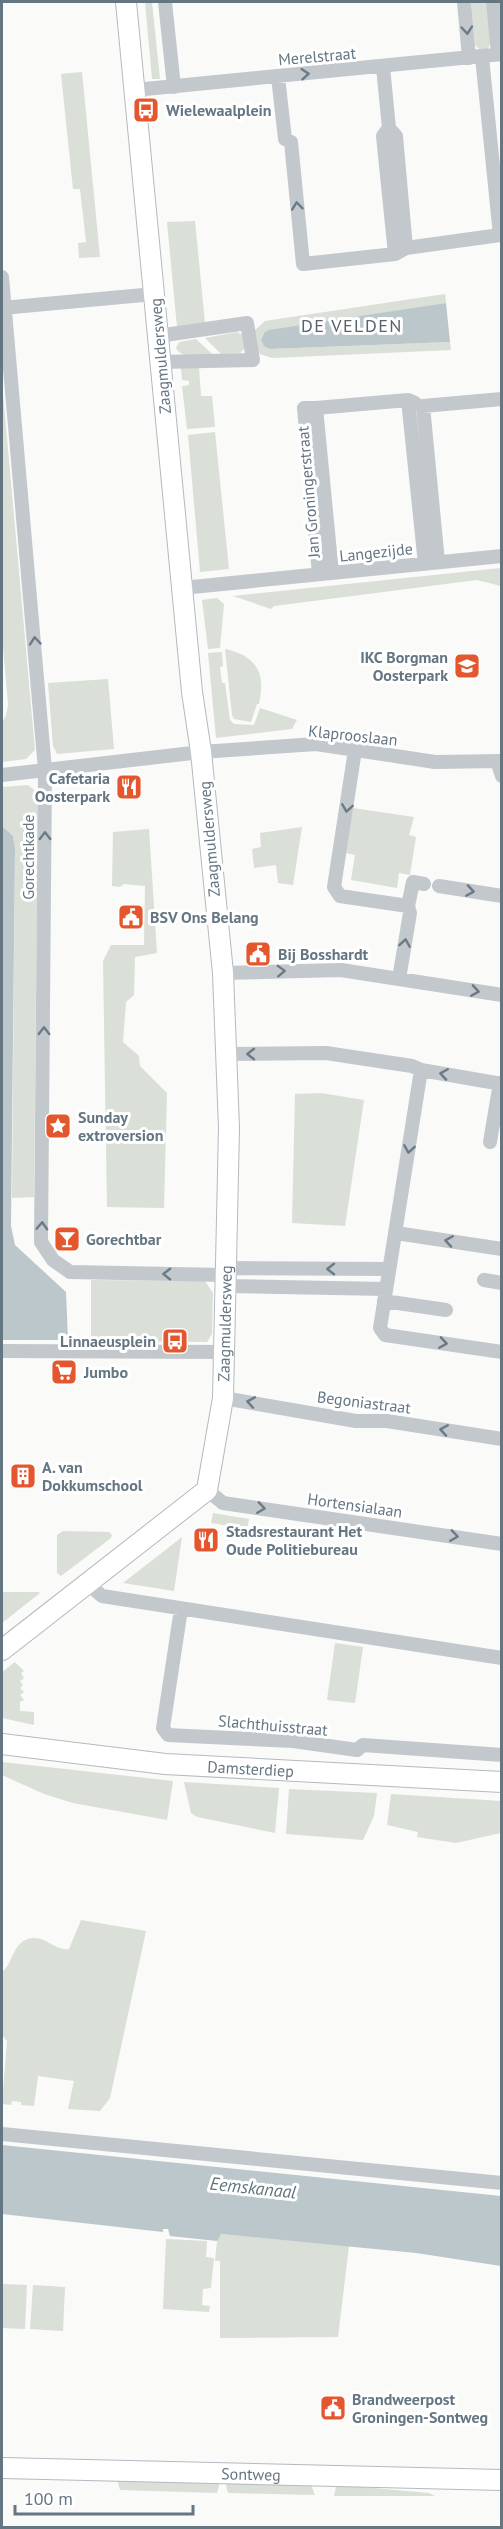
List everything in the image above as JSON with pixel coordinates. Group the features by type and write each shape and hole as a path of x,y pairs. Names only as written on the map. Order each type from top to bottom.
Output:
{"street":[{"name":"Zaagmuldersweg","path":"126,2 195,719 201,752 223,972 228,1054 229,1128 223,1398 211,1480 207,1490"},
{"path":"165,2 174,87"},
{"path":"278,77 285,139 291,142 303,264 500,236 476,58 464,2"},
{"path":"493,2 500,54"},
{"name":"Merelstraat","path":"135,90 500,54"},
{"path":"383,67 389,128 396,136 401,251"},
{"name":"Gorechtkade","path":"2,277 45,770 41,1242 53,1260 70,1272 225,1276"},
{"path":"3,308 154,294"},
{"path":"158,336 247,322 253,360 160,362"},
{"path":"431,563 408,400 423,406 501,399"},
{"name":"Jan Groningerstraat","path":"325,573 316,408 408,400"},
{"path":"423,406 431,563"},
{"name":"Langezijde","path":"182,588 501,556"},
{"name":"Klaprooslaan","path":"2,775 201,752 316,744 435,762 499,761"},
{"path":"355,750 334,888 340,896 408,906"},
{"path":"499,761 501,776"},
{"path":"399,979 410,913 408,906 419,883"},
{"path":"439,886 501,896"},
{"path":"223,972 341,970 501,995"},
{"path":"228,1054 326,1053 412,1066 421,1070 501,1084 490,1142"},
{"path":"421,1070 380,1329 385,1335 501,1352"},
{"path":"396,1233 501,1250"},
{"path":"225,1276 389,1269"},
{"path":"225,1276 385,1295 446,1310"},
{"path":"484,1280 501,1283"},
{"path":"2,1352 223,1352"},
{"name":"Begoniastraat","path":"223,1398 356,1421 387,1421 501,1439"},
{"path":"2,1650 207,1490"},
{"name":"Hortensialaan","path":"207,1490 223,1503 501,1544"},
{"path":"88,1584 102,1596 501,1658"},
{"name":"Slachthuisstraat","path":"181,1609 163,1728 168,1735 294,1741 357,1750 363,1745 501,1755"},
{"name":"Damsterdiep","path":"2,1744 165,1764 501,1782"},
{"path":"2,2134 501,2183"},
{"name":"Sontweg","path":"2,2457 501,2469"},
{"name":"Sontweg","path":"2,2468 501,2480"}],"shaded area":[{"path":"145,2 152,2 160,79 152,79"},
{"path":"471,2 486,2 491,42 488,49 480,50 475,45"},
{"path":"82,72 100,257 79,258 78,243 86,242 80,189 73,189 61,74"},
{"path":"195,221 205,323 177,327 167,222"},
{"path":"445,294 446,303 265,332 271,349 450,342 451,350 272,358 260,354 255,349 255,330 265,321"},
{"path":"237,332 243,335 246,347 240,353 221,354 205,338"},
{"path":"196,339 212,354 187,355 176,348 179,342"},
{"path":"181,368 199,368 201,396 212,396 215,427 187,429 182,386 189,385 189,381 182,380"},
{"path":"2,382 35,750 26,759 2,762 2,723 8,705 2,635"},
{"path":"215,432 229,569 200,572 188,435"},
{"path":"501,568 501,586 477,580 274,606 271,609 233,596"},
{"path":"217,598 224,604 220,648 208,649 202,600"},
{"path":"225,649 252,661 260,675 259,704 257,704 251,722 234,719 232,715"},
{"path":"222,652 223,666 220,667 222,683 225,683 230,720 234,724 254,725 260,708 297,720 292,729 216,738 208,653"},
{"path":"108,679 114,749 57,754 53,746 48,683"},
{"path":"28,785 38,793 34,1197 12,1198 15,848 13,836 2,826 2,787"},
{"path":"353,808 414,817 409,835 416,837 410,875 399,873 397,888 351,880 355,855 346,853"},
{"path":"302,827 293,885 278,883 276,865 254,868 252,849 261,847 260,833"},
{"path":"149,829 157,953 135,957 134,995 126,1002 123,1042 139,1056 140,1066 167,1093 164,1208 107,1207 103,961 111,945 144,945 145,886 124,884 120,887 112,886 113,832"},
{"path":"321,1093 364,1100 345,1226 292,1223 295,1094"},
{"path":"91,1280 205,1281 213,1293 212,1334 207,1342 91,1341"},
{"path":"213,1513 249,1519 247,1529 211,1523"},
{"path":"63,1531 109,1532 112,1535 61,1576 57,1573 57,1535"},
{"path":"182,1537 174,1591 123,1583"},
{"path":"2,1592 38,1592 40,1593 2,1623"},
{"path":"335,1643 363,1647 355,1703 327,1700"},
{"path":"15,1662 24,1671 21,1673 24,1678 20,1681 23,1685 20,1688 24,1692 20,1695 24,1700 20,1702 20,1711 34,1712 34,1725 2,1718 2,1672"},
{"path":"2,1762 173,1781 167,1820 73,1803 44,1794 2,1775"},
{"path":"184,1782 279,1788 275,1833 197,1817 191,1813"},
{"path":"289,1789 377,1793 374,1816 363,1840 286,1834"},
{"path":"391,1794 501,1801 501,1833 456,1843 417,1837 418,1832 387,1825"},
{"path":"81,1920 146,1931 110,2098 100,2111 68,2109 74,2081 38,2076 34,2106 21,2105 21,2102 12,2101 11,2105 2,2104 7,2041 2,2035 2,1972 17,1947 26,1940 38,1938 59,1948 69,1949"},
{"path":"220,2234 349,2246 338,2337 220,2338 220,2261 215,2261"},
{"path":"166,2239 207,2241 206,2257 214,2258 211,2288 203,2289 202,2305 210,2306 209,2312 163,2309"},
{"path":"2,2284 27,2285 25,2329 2,2328"},
{"path":"33,2285 65,2287 63,2331 30,2329"},
{"path":"117,2479 220,2482 217,2493 120,2490"},
{"path":"226,2482 311,2485 315,2495 229,2493"},
{"path":"340,2485 429,2493 435,2496 334,2496 336,2487"}],"water":[{"path":"446,303 450,342 270,349 264,346 261,340 265,332 269,330"},
{"path":"2,826 13,836 15,848 11,1226 15,1245 66,1292 68,1340 2,1340"},
{"name":"Eemskanaal","path":"2,2145 501,2196 501,2266 416,2253 221,2234 217,2241 170,2236 168,2229 163,2229 163,2232 2,2214"}],"place":[{"name":"Wielewaalplein","path":"146,110"},
{"name":"IKC Borgman Oosterpark","path":"467,666"},
{"name":"Cafetaria Oosterpark","path":"129,787"},
{"name":"BSV Ons Belang","path":"131,917"},
{"name":"Bij Bosshardt","path":"258,954"},
{"name":"Sunday extroversion","path":"58,1126"},
{"name":"Gorechtbar","path":"67,1239"},
{"name":"Linnaeusplein","path":"175,1341"},
{"name":"Jumbo","path":"64,1372"},
{"name":"A. van Dokkumschool","path":"23,1476"},
{"name":"Stadsrestaurant Het Oude Politiebureau","path":"206,1540"},
{"name":"Brandweerpost Groningen-Sontweg","path":"333,2408"}],"district":[{"name":"DE VELDEN","path":"352,326"}]}
